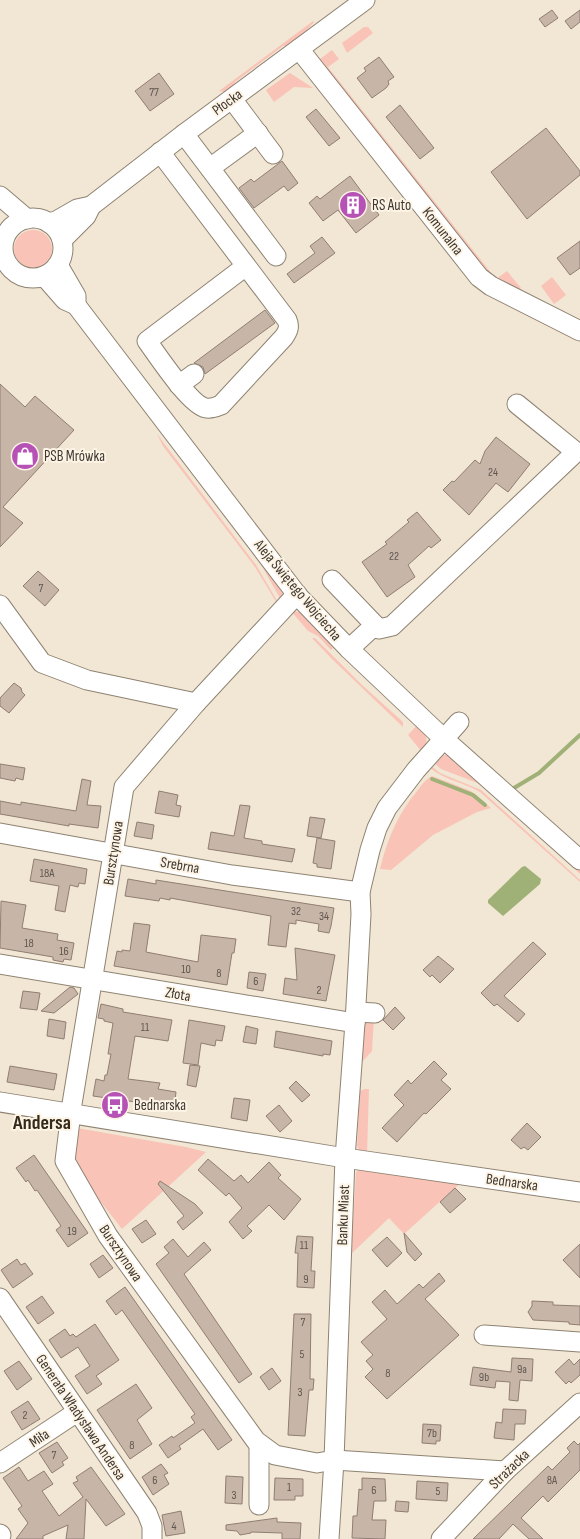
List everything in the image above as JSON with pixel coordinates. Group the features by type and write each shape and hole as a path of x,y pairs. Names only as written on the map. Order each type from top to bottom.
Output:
{"street":[{"name":"Płocka","path":"62,240 86,216 91,206 160,152 365,0"},
{"name":"Komunalna","path":"299,48 479,277 491,286 580,331"},
{"path":"232,99 273,154"},
{"path":"210,168 258,133"},
{"path":"184,134 276,256"},
{"path":"160,152 287,320 289,325 288,331 221,405 214,408 205,408 195,401 187,380 148,341 246,266"},
{"path":"0,196 27,219"},
{"name":"Płocka","path":"49,223 77,209 91,206"},
{"path":"27,219 42,220 49,223 54,227 62,240 63,253 51,271 30,278 18,274 2,259 4,225 13,227 27,219"},
{"name":"Aleja Świętego Wojciecha","path":"51,271 65,300 76,305 297,594 349,650 580,860"},
{"path":"0,282 18,274"},
{"path":"332,580 379,629 392,626 578,454 516,404"},
{"path":"0,604 42,663 87,680 196,703 297,594"},
{"path":"349,650 375,625"},
{"name":"Bursztynowa","path":"196,703 124,787 70,1113 65,1161 108,1236 250,1433 259,1444 274,1455 317,1463 334,1460 506,1471"},
{"name":"Banku Miast","path":"329,1539 334,1460 345,1158 361,914 360,892 377,828 387,808 406,782 459,722"},
{"name":"Srebrna","path":"0,833 232,875 360,892"},
{"name":"Złota","path":"0,964 355,1018 375,1013"},
{"name":"Bednarska","path":"0,1102 70,1113 251,1151 303,1159 345,1158 580,1192"},
{"name":"Generała Władysława Andersa","path":"2,1304 147,1513 152,1526 152,1539"},
{"path":"484,1335 580,1342"},
{"name":"Strażacka","path":"442,1539 506,1471 580,1403"},
{"name":"Miła","path":"0,1464 77,1412"},
{"path":"259,1444 259,1504"}],"shaded area":[{"path":"313,21 302,36 289,46 283,46 235,82 233,88 226,92 219,91"},
{"path":"364,27 368,27 373,33 347,53 342,43"},
{"path":"332,50 339,59 328,67 496,279 507,271 521,288 519,290 492,281 316,62"},
{"path":"290,73 313,88 294,87 274,102 266,90"},
{"path":"33,230 40,231 46,236 51,242 51,256 46,262 40,267 33,268 26,267 20,262 15,256 14,249 15,242 20,236 26,231"},
{"path":"552,277 566,295 554,304 541,286"},
{"path":"110,366 114,367 283,591 281,600 259,561"},
{"path":"157,434 256,565 278,605 255,567 163,446"},
{"path":"291,611 300,612 319,630 333,648 331,650 318,636 308,631"},
{"path":"312,638 315,638 362,685 403,722 403,727 331,658"},
{"path":"418,724 426,737 426,744 422,752 408,735"},
{"path":"449,755 580,870 580,874 486,788 441,769 433,762 438,757"},
{"path":"430,765 440,773 481,790 580,882 480,792 440,775 428,766"},
{"path":"432,776 471,791 491,808 477,812 433,835 391,870 380,869 390,837 399,817 421,786"},
{"path":"525,866 541,879 540,884 503,916 488,903 488,900"},
{"path":"364,1016 374,1017 372,1051 363,1061 361,1060"},
{"path":"369,1089 367,1153 360,1152 357,1146 360,1091"},
{"path":"77,1128 206,1152 122,1229 92,1189 79,1166 74,1144"},
{"path":"359,1168 465,1179 404,1234 389,1218 351,1254 356,1173"}],"building":[{"path":"552,10 558,18 545,27 539,19"},
{"path":"580,10 580,22 571,29 565,21"},
{"path":"379,57 394,77 388,81 389,84 386,88 372,98 357,78 366,71 364,68"},
{"path":"159,73 174,94 150,111 135,91"},
{"path":"400,105 434,148 420,159 386,117"},
{"path":"316,109 340,138 329,146 306,117"},
{"path":"546,128 580,171 580,175 527,219 491,172"},
{"path":"282,161 298,183 288,191 284,186 254,208 239,188 251,179 254,182"},
{"name":"RS Auto","path":"350,176 379,215 356,233 338,210 323,221 309,203 317,196 320,199"},
{"path":"322,237 335,253 294,283 287,274 315,253 310,246"},
{"path":"580,241 580,268 570,275 557,258"},
{"path":"265,310 275,323 205,374 203,367 194,363"},
{"name":"PSB Mrówka","path":"0,384 25,407 35,396 74,430 3,507 23,523 0,547"},
{"path":"496,437 530,464 508,492 496,483 469,515 443,490 452,481 454,482 475,460 480,464 485,451"},
{"path":"417,512 441,540 431,548 429,546 408,565 415,577 387,597 362,562 387,544 385,542 409,522 407,520"},
{"path":"38,571 59,590 45,606 23,586"},
{"path":"14,683 21,688 25,695 9,713 0,706 0,698"},
{"path":"0,764 25,768 23,780 16,778 15,781 0,778"},
{"path":"82,779 91,781 87,805 101,806 98,828 69,824 69,826 0,814 0,801 21,805 21,802 76,811"},
{"path":"159,791 178,795 176,805 181,806 179,817 155,813"},
{"path":"240,805 250,806 244,838 262,841 262,844 295,849 292,862 208,849 211,832 234,836"},
{"path":"310,817 325,819 321,838 307,836"},
{"path":"137,822 154,825 152,839 134,836"},
{"path":"317,838 335,841 331,869 317,867 317,864 313,863"},
{"path":"34,859 87,869 85,884 79,883 78,887 70,885 65,912 55,910 59,886 30,881"},
{"path":"128,879 156,884 156,880 334,908 331,926 329,933 318,931 319,924 296,920 296,924 289,923 286,947 268,945 271,916 170,898 170,900 160,898 159,901 125,896"},
{"path":"1,901 26,905 22,928 58,934 57,940 74,943 71,960 64,959 63,962 53,960 53,957 0,948"},
{"path":"134,923 150,925 146,952 198,962 201,935 236,939 227,985 114,966 117,951 130,951"},
{"path":"533,942 546,954 504,996 525,1014 518,1022 497,1004 494,1006 481,993"},
{"path":"295,948 335,955 326,1001 283,994 285,978 297,980"},
{"path":"438,956 454,969 440,983 423,970"},
{"path":"249,972 266,974 263,991 247,988"},
{"path":"70,987 74,988 78,994 54,1013 41,1011"},
{"path":"23,991 40,993 37,1010 20,1008"},
{"path":"101,1004 123,1009 123,1012 172,1020 168,1041 135,1036 128,1079 160,1083 158,1089 176,1092 174,1109 93,1096 96,1079 104,1081 105,1075 107,1075 111,1054 108,1054 113,1023 98,1018"},
{"path":"395,1007 405,1018 393,1030 383,1020"},
{"path":"49,1019 66,1022 64,1039 47,1036"},
{"path":"189,1020 225,1026 222,1041 216,1040 215,1046 201,1043 198,1065 183,1063"},
{"path":"246,1026 258,1029 256,1044 243,1042"},
{"path":"276,1031 332,1041 330,1055 323,1054 323,1056 274,1047"},
{"path":"434,1061 447,1074 441,1080 451,1089 426,1114 424,1113 397,1142 382,1128 404,1105 394,1095 408,1080 411,1084"},
{"path":"190,1065 200,1066 196,1087 187,1085"},
{"path":"10,1066 57,1074 54,1090 7,1082"},
{"path":"296,1081 310,1095 302,1102 289,1088"},
{"path":"234,1098 250,1100 247,1121 231,1118"},
{"path":"279,1105 292,1121 280,1132 266,1116"},
{"path":"527,1123 541,1137 528,1150 524,1147 521,1149 511,1140"},
{"path":"34,1155 88,1233 68,1247 56,1230 61,1226 37,1190 35,1191 28,1180 26,1182 16,1168"},
{"path":"208,1159 234,1181 241,1175 248,1183 269,1162 281,1175 278,1178 301,1199 284,1220 269,1205 247,1226 252,1231 243,1239 229,1222 242,1208 229,1193 226,1196 198,1170"},
{"path":"160,1181 195,1204 203,1213 183,1230 177,1222 184,1216 158,1184"},
{"path":"455,1188 466,1199 450,1213 440,1202"},
{"path":"146,1220 156,1234 142,1243 132,1229"},
{"path":"404,1233 422,1254 415,1261 407,1252"},
{"path":"297,1236 313,1237 311,1271 315,1271 314,1288 297,1287 298,1253 295,1253"},
{"path":"387,1237 402,1253 387,1267 372,1250"},
{"path":"173,1239 188,1257 204,1242 211,1250 184,1274 252,1374 239,1383 156,1264 169,1253 164,1247"},
{"path":"580,1244 580,1278 563,1260"},
{"path":"103,1255 113,1268 99,1278 90,1264"},
{"path":"17,1259 21,1265 25,1263 33,1274 13,1288 1,1270"},
{"path":"439,1273 445,1281 425,1299 459,1335 387,1399 365,1377 373,1369 366,1361 373,1355 361,1342 387,1319 372,1302 385,1290 397,1304 419,1284 423,1288"},
{"path":"125,1287 232,1440 218,1450 203,1429 179,1446 181,1449 168,1458 159,1445 195,1423 191,1417 195,1414 122,1310 116,1315 106,1301"},
{"path":"42,1296 54,1313 38,1324 26,1307"},
{"path":"532,1301 553,1302 553,1305 580,1306 580,1325 569,1324 569,1322 533,1320 528,1312 532,1306"},
{"path":"294,1314 311,1314 310,1379 314,1379 313,1390 309,1390 305,1436 288,1435"},
{"path":"95,1324 119,1360 96,1376 102,1384 87,1394 75,1376 90,1366 78,1347 61,1358 49,1340 65,1329 70,1336 73,1334 76,1337"},
{"path":"512,1358 533,1359 532,1381 520,1380 518,1401 509,1400 510,1382 496,1381 495,1388 470,1385 473,1367 511,1372"},
{"path":"569,1359 574,1365 580,1359 580,1375 571,1383 569,1381 566,1384 555,1372"},
{"path":"19,1361 32,1379 17,1390 4,1371"},
{"path":"272,1368 281,1381 269,1390 260,1377"},
{"path":"136,1384 152,1408 137,1420 152,1444 130,1459 97,1410"},
{"path":"28,1401 40,1419 22,1430 11,1412"},
{"path":"503,1409 526,1410 525,1424 515,1424 514,1440 494,1438 496,1422 502,1423"},
{"path":"423,1424 441,1425 440,1441 436,1441 436,1444 422,1443"},
{"path":"574,1441 578,1445 580,1443 580,1470 548,1502 543,1496 521,1518 543,1539 529,1539 513,1524 499,1539 473,1539 548,1466 552,1470 570,1452 567,1448"},
{"path":"57,1442 68,1458 62,1462 64,1465 52,1473 39,1453"},
{"path":"161,1464 168,1473 164,1475 169,1484 153,1495 142,1477"},
{"path":"19,1467 28,1481 44,1471 53,1484 42,1491 59,1516 83,1497 73,1483 78,1481 76,1477 91,1467 125,1514 106,1526 86,1499 84,1539 66,1539 68,1525 43,1536 43,1539 16,1539 28,1523 18,1509 22,1506 3,1478"},
{"path":"226,1476 243,1477 242,1504 225,1503"},
{"path":"275,1478 303,1479 303,1496 295,1496 295,1500 274,1500"},
{"path":"362,1478 385,1479 386,1501 374,1501 372,1520 386,1520 385,1539 352,1538 353,1516 357,1516 359,1489 362,1490"},
{"path":"417,1481 448,1483 447,1501 416,1499"},
{"path":"396,1501 409,1502 408,1512 395,1511"},
{"path":"181,1511 185,1533 166,1536 162,1515"},
{"path":"277,1518 277,1522 301,1523 300,1539 282,1539 282,1533 251,1532 240,1535 237,1531 226,1530 226,1525"}],"waterway":[{"path":"514,788 539,773 580,735"},
{"path":"432,779 473,795 485,805"}],"place":[{"name":"RS Auto","path":"353,205"},
{"name":"PSB Mrówka","path":"25,456"},
{"name":"Bednarska","path":"115,1105"}],"district":[{"name":"Andersa","path":"42,1122"}]}
